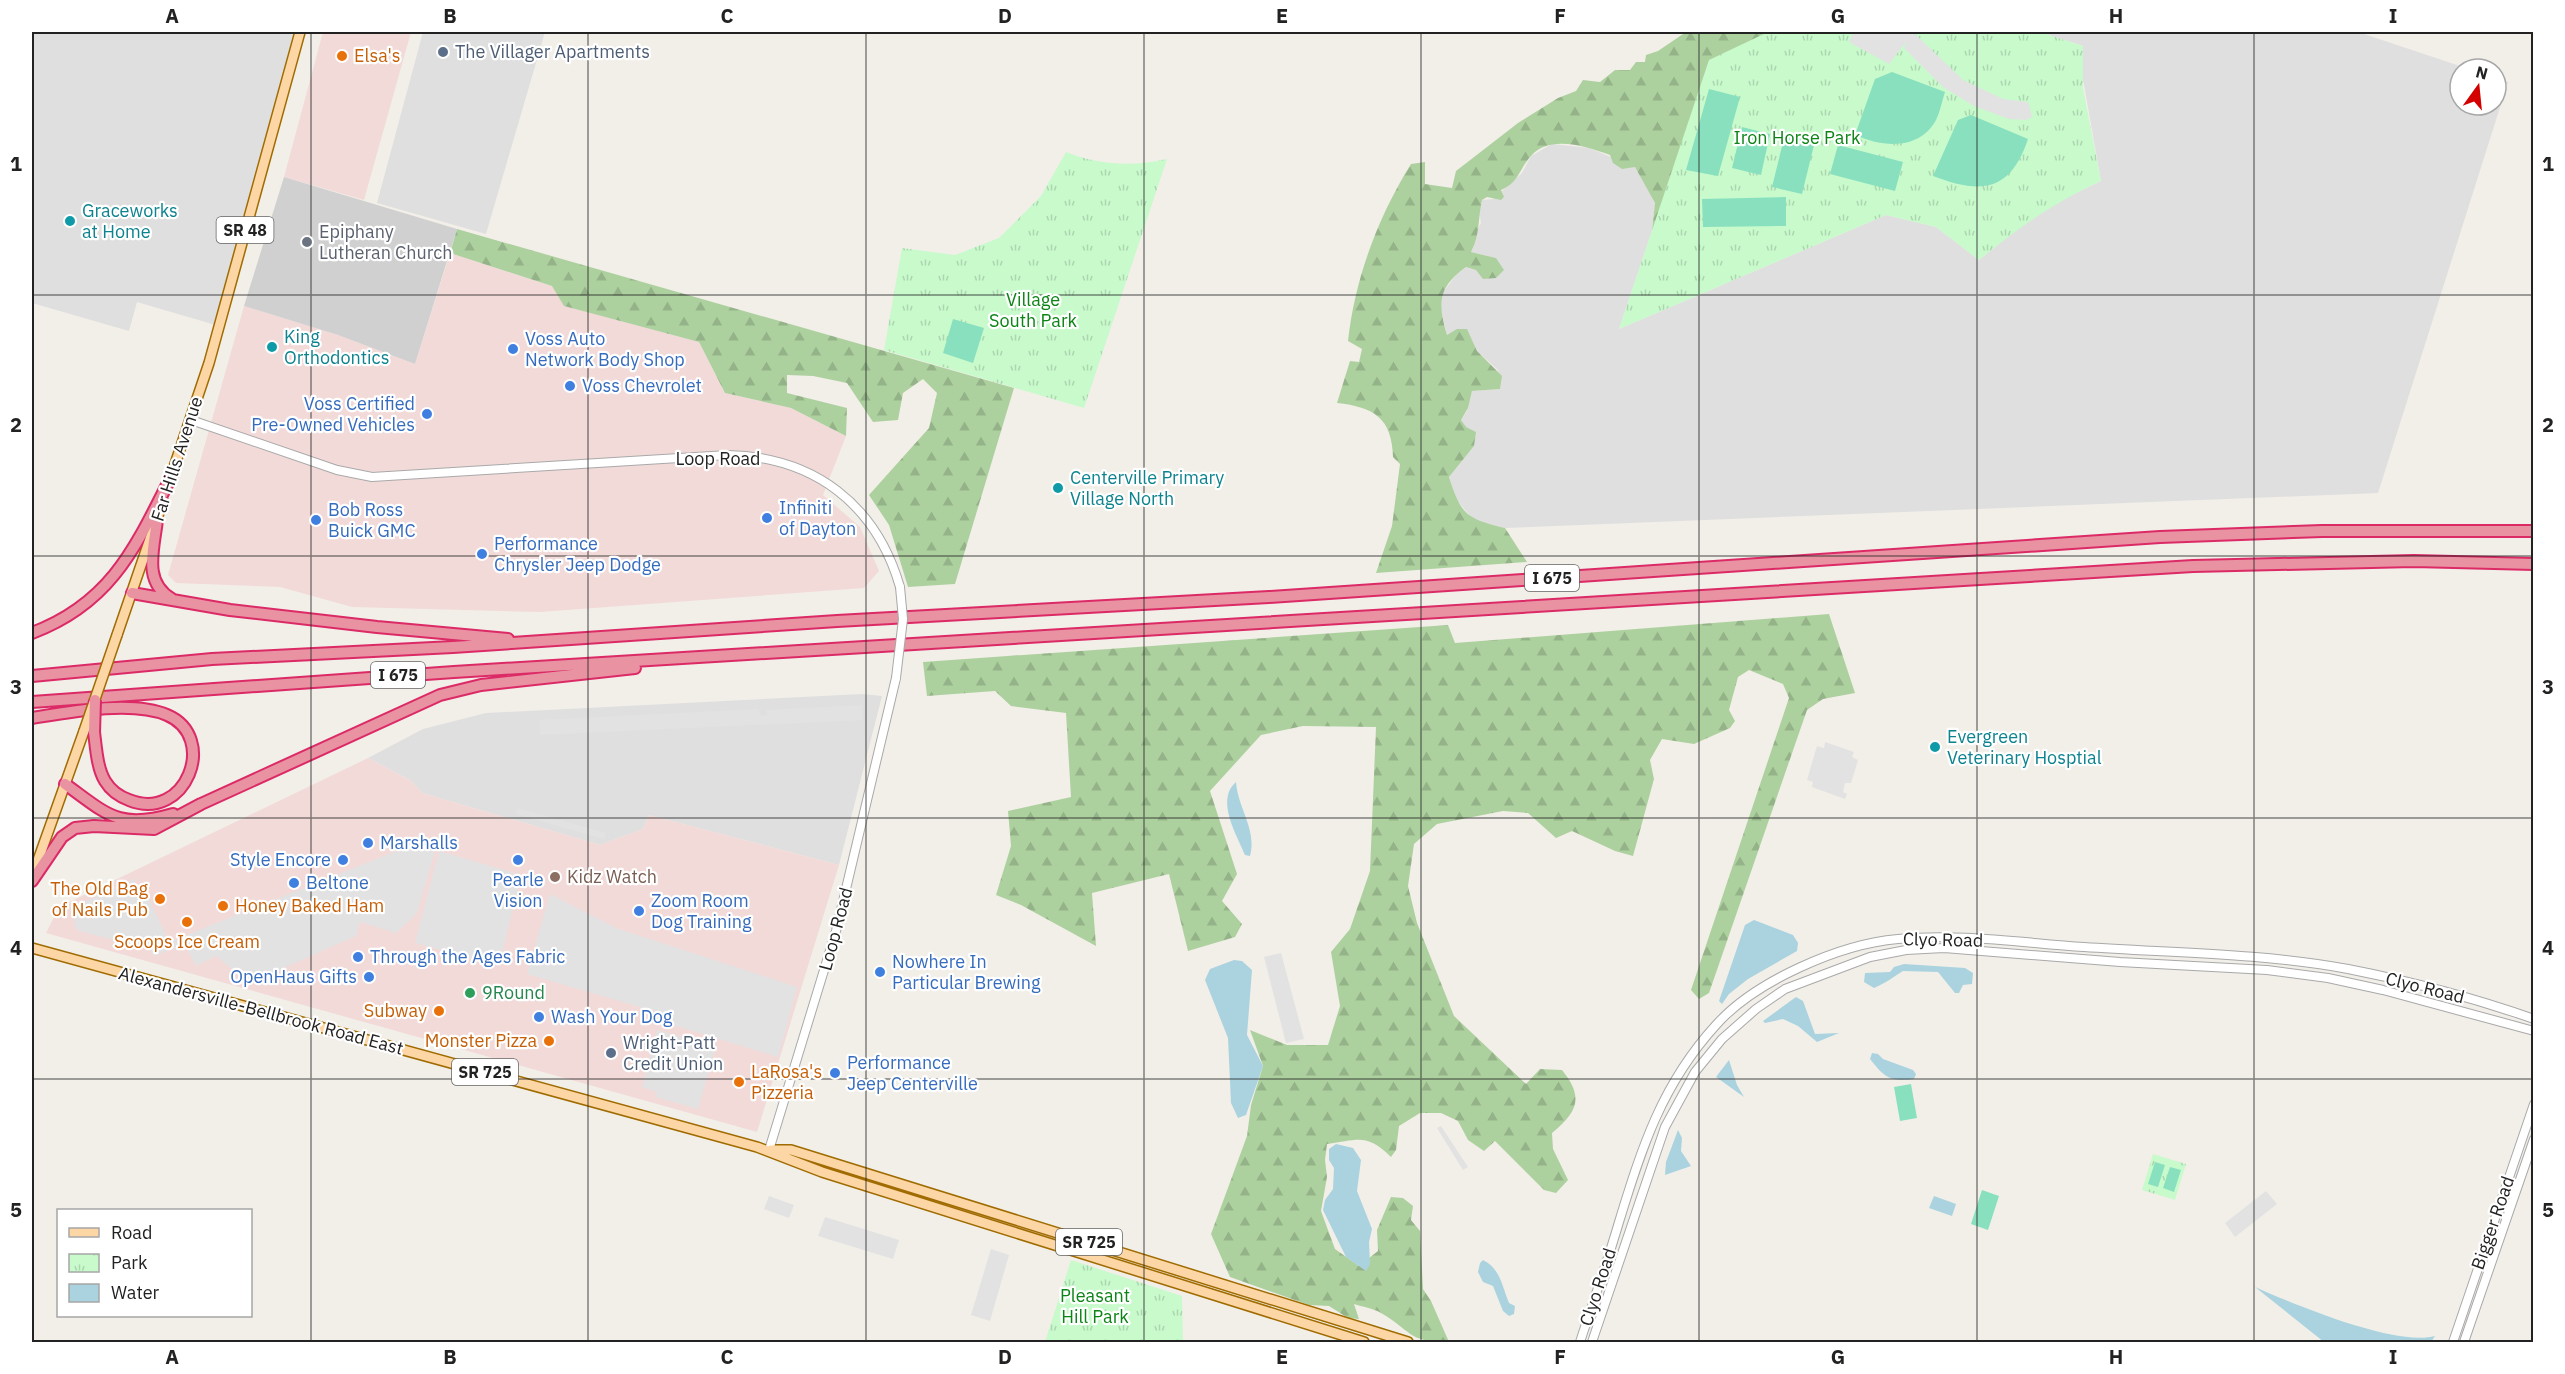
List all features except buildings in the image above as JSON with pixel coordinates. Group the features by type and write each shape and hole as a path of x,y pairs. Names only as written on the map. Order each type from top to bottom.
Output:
{"highway":[{"path":"32,633 89,602 114,577 134,550 172,475"},
{"path":"157,520 152,577 160,591 177,601"},
{"name":"I 675","path":"32,676 212,658 529,642 837,621 1269,597 2160,537 2322,531 2534,531"},
{"name":"I 675","path":"32,702 157,691 2193,566 2403,561 2534,564"},
{"path":"132,593 377,627 476,634 529,642"},
{"path":"32,880 62,837 75,828 94,826 154,829 193,808 423,701 460,689 766,653"},
{"path":"32,718 120,708 146,709 168,716 187,729 193,750 192,772 180,790 162,803 140,805 117,796 104,780 89,731 95,700"},
{"path":"65,784 102,811 128,821 148,820 193,808"}],"main road":[{"name":"Far Hills Avenue","path":"95,700 191,420 259,189 300,32"},
{"path":"32,880 65,784 89,731"},
{"name":"Alexandersville-Bellbrook Road East","path":"32,948 769,1150 790,1161 1364,1342"},
{"name":"Alexandersville-Bellbrook Road East","path":"769,1150 791,1150 1408,1342"},
{"path":"964,1216 968,1204"},
{"path":"1076,1251 1080,1239"}],"street":[{"name":"Loop Road","path":"191,420 337,470 372,477 728,455 776,460 819,478 856,507 883,544 900,587 903,619 896,678 836,931 769,1150"},
{"name":"Clyo Road","path":"1580,1342 1629,1185 1653,1120 1674,1080 1717,1023 1728,1013 1784,974 1824,957 1898,939 1961,939 2260,958 2346,969 2414,984 2534,1019"},
{"name":"Clyo Road","path":"1592,1342 1665,1126 1695,1072 1722,1040 1756,1010 1785,989 1870,957 1906,950 1944,948 2120,962 2267,970 2328,978 2383,990 2534,1031"},
{"name":"Bigger Road","path":"2453,1342 2534,1104"},
{"name":"Bigger Road","path":"2464,1342 2534,1139"}],"shaded area":[{"path":"32,32 300,32 219,326 137,302 129,331 32,303"},
{"path":"323,32 411,32 364,200 284,177"},
{"name":"The Villager Apartments","path":"423,32 545,32 486,234 377,203"},
{"path":"1850,32 1913,32 1963,80 2003,99 2028,102 2032,117 2026,120 2009,119 1974,106 1943,87 1904,48 1906,42 1889,64 1849,42 1853,33"},
{"path":"2040,32 2358,32 2448,62 2448,117 2497,117 2378,493 1505,528 1474,521 1456,499 1449,477 1474,446 1461,420 1467,411 1472,391 1499,389 1498,370 1477,351 1466,329 1447,335 1440,306 1441,295 1456,275 1466,267 1476,270 1496,258 1471,252 1474,246 1474,235 1481,223 1479,211 1482,200 1493,199 1522,173 1531,156 1552,144 1589,148 1635,167 1650,191 1655,204 1652,231 1619,329 1886,215 1936,227 1979,260 2022,225 2063,199 2101,181 2081,68 2083,46"},
{"path":"284,177 457,229 415,364 338,335 244,306"},
{"path":"450,253 552,286 565,306 699,342 725,393 791,408 846,436 823,495 860,527 879,571 864,588 540,612 352,607 280,587 176,583 168,575 244,306 338,335 415,364"},
{"path":"862,694 882,696 839,865 649,815 643,829 600,845 422,793 410,780 368,758 423,729 486,713"},
{"path":"862,705 863,720 540,735 539,720 759,709 760,716 767,715 766,710"},
{"path":"1825,742 1854,752 1852,757 1858,760 1851,783 1845,783 1843,792 1847,794 1845,799 1812,787 1813,782 1807,780 1817,746 1824,748"},
{"path":"368,758 410,780 422,793 600,845 643,829 649,815 839,865 757,1132 46,933 59,907"},
{"path":"518,808 606,833 604,839 516,814"},
{"path":"414,844 435,850 417,913 396,933 360,922 356,936 270,974 232,969 216,956 196,966 185,944 154,956 149,949 79,931 75,926 74,907 134,879 138,891 144,889 169,942"},
{"path":"439,851 521,875 499,966 415,943"},
{"path":"550,894 616,928 797,987 778,1057 670,1024 664,1014 527,974"},
{"path":"1281,953 1304,1039 1286,1043 1264,957"},
{"path":"657,1030 716,1046 698,1109 656,1097 657,1092 642,1087"},
{"path":"1441,1126 1468,1167 1463,1170 1437,1128"},
{"path":"2266,1191 2277,1204 2235,1237 2225,1223"},
{"path":"769,1196 794,1205 789,1218 764,1209"},
{"path":"825,1217 899,1240 893,1259 818,1236"},
{"path":"991,1249 1009,1255 990,1321 971,1315"}],"green space":[{"path":"1686,32 1829,32 1652,231 1655,203 1635,167 1622,169 1613,163 1610,155 1580,146 1558,144 1539,149 1527,161 1512,184 1501,190 1504,197 1501,200 1487,197 1482,200 1477,233 1471,252 1496,258 1504,270 1496,278 1483,279 1476,270 1466,267 1456,275 1445,290 1441,305 1442,314 1447,335 1457,329 1467,329 1477,351 1502,376 1500,389 1472,391 1468,408 1461,420 1466,427 1476,432 1474,446 1449,477 1457,500 1467,513 1482,522 1505,528 1527,562 1376,573 1392,526 1400,464 1393,457 1392,444 1385,424 1378,417 1361,408 1337,403 1350,361 1359,362 1362,349 1348,341 1362,271 1378,227 1399,184 1411,164 1425,162 1425,184 1452,188 1456,171 1518,123 1558,98 1576,91 1583,80 1600,82 1615,70 1630,70 1636,62 1645,62 1646,55 1658,51"},
{"name":"Iron Horse Park","path":"1768,32 2040,32 2083,46 2083,88 2101,181 2037,216 1979,260 1936,227 1886,215 1619,329 1709,60"},
{"path":"1892,72 1945,92 1936,120 1929,130 1910,142 1888,144 1855,135 1875,79"},
{"path":"1709,89 1740,97 1718,176 1686,170"},
{"path":"1971,115 2028,139 2021,157 2012,170 1991,185 1965,185 1933,176 1958,120"},
{"path":"1742,127 1770,134 1761,175 1732,168"},
{"path":"1785,134 1815,141 1802,194 1772,187"},
{"path":"1838,145 1903,162 1895,191 1830,174"},
{"name":"Village South Park","path":"1066,152 1091,160 1128,164 1167,159 1084,408 884,350 902,248 955,255 999,238 1041,196"},
{"path":"1786,197 1786,226 1703,227 1702,199"},
{"path":"457,229 1014,388 955,584 908,587 889,525 869,495 929,428 937,393 923,379 903,393 898,420 873,422 847,383 813,376 787,375 787,393 847,408 846,436 791,408 725,393 699,342 564,306 552,286 450,253"},
{"path":"953,319 984,328 973,363 943,353"},
{"path":"1829,614 1855,693 1823,699 1807,710 1709,993 1699,999 1691,990 1789,698 1783,684 1749,670 1738,677 1729,710 1735,721 1730,728 1694,744 1662,739 1650,760 1654,779 1633,856 1615,851 1572,831 1556,838 1528,813 1503,811 1437,824 1414,844 1408,886 1417,923 1454,1016 1526,1084 1540,1069 1562,1070 1575,1096 1575,1104 1568,1118 1552,1133 1553,1149 1568,1180 1556,1193 1544,1190 1495,1141 1484,1151 1468,1140 1458,1121 1441,1113 1420,1113 1399,1126 1396,1150 1391,1157 1368,1141 1355,1140 1327,1144 1325,1160 1327,1177 1321,1211 1335,1249 1359,1266 1378,1251 1377,1230 1391,1197 1403,1198 1413,1206 1411,1220 1420,1231 1423,1289 1431,1301 1449,1342 1417,1338 1378,1311 1354,1304 1359,1319 1348,1318 1329,1306 1309,1305 1230,1277 1211,1234 1247,1136 1251,1105 1263,1066 1250,1030 1287,1045 1328,1045 1340,1006 1331,952 1350,929 1370,871 1376,727 1303,726 1261,735 1210,791 1237,874 1222,901 1242,924 1235,937 1188,951 1169,874 1092,893 1096,946 1021,905 996,895 1011,846 1008,811 1071,797 1066,713 1011,706 995,691 927,696 923,662 1448,625 1455,643"},
{"path":"1911,1084 1917,1118 1900,1121 1894,1087"},
{"path":"2153,1154 2186,1164 2175,1200 2142,1190"},
{"path":"2155,1162 2165,1165 2158,1187 2148,1184"},
{"path":"2170,1167 2181,1170 2174,1192 2163,1188"},
{"path":"1982,1190 1999,1196 1988,1230 1971,1224"},
{"name":"Pleasant Hill Park","path":"1071,1260 1182,1296 1183,1342 1045,1342"}],"water":[{"path":"1236,782 1251,837 1250,856 1245,855 1233,828 1228,808 1227,798"},
{"path":"1754,920 1793,935 1798,943 1797,951 1748,979 1729,994 1722,1004 1719,1001 1745,925"},
{"path":"1234,960 1242,961 1252,970 1247,1035 1263,1066 1246,1115 1238,1118 1231,1103 1228,1038 1205,980 1210,969"},
{"path":"1904,964 1965,968 1973,973 1972,984 1963,985 1959,993 1955,993 1938,972 1903,971 1874,988 1864,982 1865,973 1890,972 1894,967"},
{"path":"1796,997 1803,1001 1815,1034 1839,1033 1817,1042 1798,1026 1783,1019 1765,1023 1763,1021"},
{"path":"1872,1053 1913,1070 1916,1074 1914,1079 1893,1079 1884,1074 1870,1059"},
{"path":"1729,1060 1737,1085 1744,1097 1716,1077"},
{"path":"1678,1130 1682,1138 1681,1151 1691,1166 1665,1175 1666,1162"},
{"path":"1336,1144 1353,1148 1361,1160 1357,1191 1372,1229 1369,1242 1370,1264 1366,1271 1346,1257 1323,1210 1325,1200 1333,1189 1334,1168 1329,1160 1329,1149"},
{"path":"1934,1196 1956,1204 1952,1216 1929,1208"},
{"path":"1483,1260 1489,1263 1497,1273 1509,1303 1515,1306 1514,1314 1509,1316 1503,1311 1493,1286 1483,1282 1478,1272"},
{"path":"2255,1287 2318,1313 2371,1330 2418,1338 2435,1336 2431,1342 2324,1342"}],"place":[{"name":"The Villager Apartments","path":"443,52"},
{"name":"Elsa's","path":"342,56"},
{"name":"Graceworks at Home","path":"70,221"},
{"name":"Epiphany Lutheran Church","path":"307,242"},
{"name":"King Orthodontics","path":"272,347"},
{"name":"Voss Auto Network Body Shop","path":"513,349"},
{"name":"Voss Chevrolet","path":"570,386"},
{"name":"Voss Certified Pre-Owned Vehicles","path":"427,414"},
{"name":"Centerville Primary Village North","path":"1058,488"},
{"name":"Infiniti of Dayton","path":"767,518"},
{"name":"Bob Ross Buick GMC","path":"316,520"},
{"name":"Performance Chrysler Jeep Dodge","path":"482,554"},
{"name":"Evergreen Veterinary Hosptial","path":"1935,747"},
{"name":"Marshalls","path":"368,843"},
{"name":"Style Encore","path":"343,860"},
{"name":"Pearle Vision","path":"518,860"},
{"name":"Kidz Watch","path":"555,877"},
{"name":"Beltone","path":"294,883"},
{"name":"The Old Bag of Nails Pub","path":"160,899"},
{"name":"Honey Baked Ham","path":"223,906"},
{"name":"Zoom Room Dog Training","path":"639,911"},
{"name":"Scoops Ice Cream","path":"187,922"},
{"name":"Through the Ages Fabric","path":"358,957"},
{"name":"Nowhere In Particular Brewing","path":"880,972"},
{"name":"OpenHaus Gifts","path":"369,977"},
{"name":"9Round","path":"470,993"},
{"name":"Subway","path":"439,1011"},
{"name":"Wash Your Dog","path":"539,1017"},
{"name":"Monster Pizza","path":"549,1041"},
{"name":"Wright-Patt Credit Union","path":"611,1053"},
{"name":"Performance Jeep Centerville","path":"835,1073"},
{"name":"LaRosa's Pizzeria","path":"739,1082"}]}
